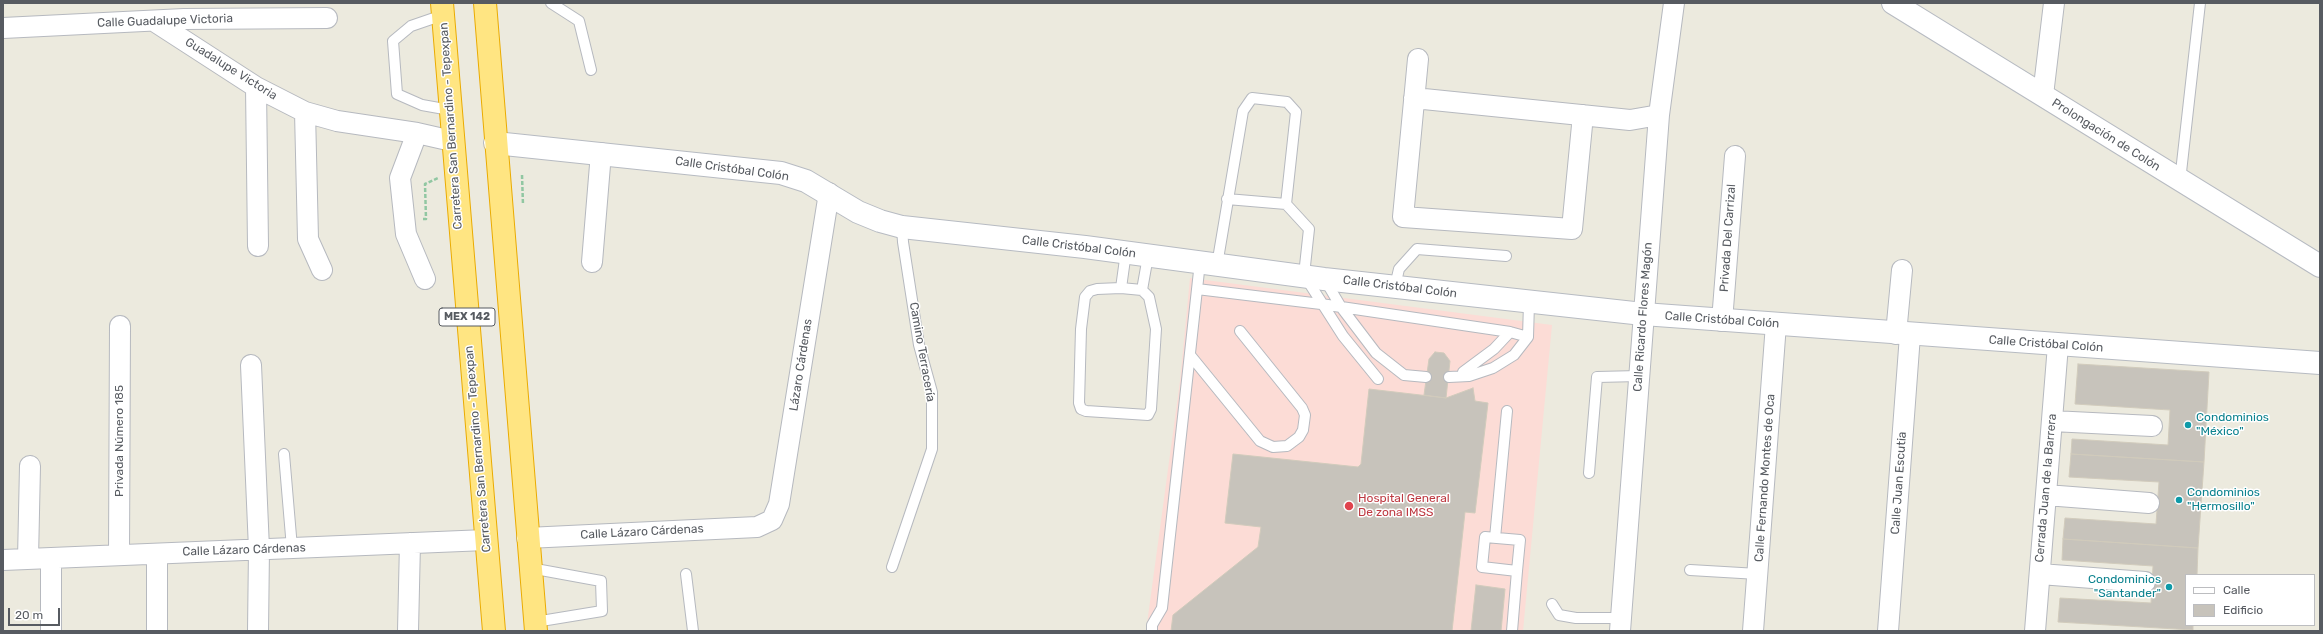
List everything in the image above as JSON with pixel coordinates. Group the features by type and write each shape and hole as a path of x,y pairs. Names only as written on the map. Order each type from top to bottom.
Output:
{"highway":[{"name":"MEX 142","path":"485,3 495,143 535,626"},
{"name":"Carretera San Bernardino - Tepexpan","path":"442,9 454,171 494,631"}],"street":[{"name":"Calle Ricardo Flores Magón","path":"1620,625 1643,314 1660,115 1674,3"},
{"path":"2043,95 2054,3"},
{"name":"Prolongación de Colón","path":"1904,6 2180,181 2320,266"},
{"name":"Calle Guadalupe Victoria","path":"3,28 154,21 184,11 272,11 327,18"},
{"name":"Guadalupe Victoria","path":"154,21 256,87 305,112 337,121 417,133 452,141"},
{"path":"1418,60 1403,217 1572,229 1583,115"},
{"path":"256,87 258,246"},
{"path":"1414,98 1630,120 1660,115"},
{"path":"305,112 308,239 322,270"},
{"path":"417,133 400,178 406,234 425,279"},
{"name":"Calle Cristóbal Colón","path":"495,143 602,153 781,173 806,180 858,212 880,221 902,227 1126,252 1209,264 1529,303 1722,321 2320,363"},
{"path":"592,262 602,153"},
{"name":"Privada Del Carrizal","path":"1722,321 1735,156"},
{"name":"Lázaro Cárdenas","path":"757,526 772,520 780,504 829,193"},
{"name":"Calle Juan Escutia","path":"1888,631 1903,334 1902,270"},
{"name":"Calle Fernando Montes de Oca","path":"1753,631 1776,324"},
{"name":"Privada Número 185","path":"119,555 120,326"},
{"name":"Cerrada Juan de la Barrera","path":"2035,631 2058,345"},
{"path":"252,364 259,549 258,631"},
{"path":"2052,421 2152,426"},
{"path":"28,559 30,466"},
{"path":"2046,495 2149,503"},
{"name":"Calle Lázaro Cárdenas","path":"527,538 757,526"},
{"name":"Calle Lázaro Cárdenas","path":"3,560 486,540"},
{"path":"408,631 410,543"},
{"path":"157,554 157,631"},
{"path":"51,558 52,631"},
{"path":"2040,574 2145,582"}],"lane":[{"path":"551,3 579,21 591,70"},
{"path":"2180,181 2200,3"},
{"path":"442,9 411,26 393,42 397,94 422,105 450,110"},
{"path":"1152,631 1152,625 1162,608 1197,289 1209,264 1227,199 1243,111 1252,98 1287,102 1296,112 1286,204"},
{"path":"1227,199 1286,204 1309,229 1314,277 1321,304 1342,336 1378,379"},
{"name":"Camino Terracería","path":"892,567 932,449 932,392 919,344 902,227"},
{"path":"1395,286 1399,269 1417,250 1506,256"},
{"path":"1121,288 1126,252"},
{"path":"1142,290 1148,256"},
{"path":"1314,277 1341,307 1376,353 1404,375 1426,377"},
{"path":"1121,288 1142,290 1149,297 1156,329 1151,409 1148,415 1142,416 1086,412 1081,409 1079,404 1081,329 1085,297 1090,291 1097,289 1121,288"},
{"path":"1197,289 1321,304 1510,332 1528,337"},
{"path":"1449,377 1469,376 1493,368 1514,354 1528,337 1529,303"},
{"path":"1190,354 1260,441 1273,447 1287,446 1299,437 1303,430 1305,423 1302,408 1240,331"},
{"path":"1463,372 1494,349 1510,332"},
{"path":"1589,473 1597,377 1639,376"},
{"path":"1495,538 1507,411"},
{"path":"284,454 292,548"},
{"path":"1512,631 1520,540 1485,537 1482,567 1517,571"},
{"path":"530,568 602,582 602,611 535,626"},
{"path":"1690,570 1758,574"},
{"path":"686,574 693,631"},
{"path":"1552,604 1558,615 1620,625"}],"path":[{"path":"418,220 426,219 425,184 454,171"}],"shaded area":[{"name":"Hospital General De zona IMSS","path":"1190,278 1552,325 1523,631 1146,631 1180,381"}],"building":[{"path":"1435,352 1444,353 1450,361 1446,398 1424,395 1429,359"},
{"name":"Condominios \"México\"","path":"2078,364 2209,372 2204,462 2071,454 2072,439 2168,445 2170,410 2075,404"},
{"path":"1473,388 1475,401 1488,403 1475,513 1465,512 1452,631 1171,631 1173,615 1258,547 1261,527 1225,523 1233,454 1358,467 1361,464 1369,389 1446,398"},
{"name":"Condominios \"Hermosillo\"","path":"2071,454 2204,462 2198,548 2063,539 2065,518 2156,524 2159,482 2069,477"},
{"name":"Condominios \"Santander\"","path":"2063,539 2198,548 2197,574 2185,574 2185,626 2193,626 2193,630 2058,622 2060,598 2151,603 2153,566 2062,560"},
{"path":"1476,585 1505,589 1501,631 1471,631"}],"place":[{"name":"Condominios \"México\"","path":"2188,425"},
{"name":"Condominios \"Hermosillo\"","path":"2179,500"},
{"name":"Hospital General De zona IMSS","path":"1349,506"},
{"name":"Condominios \"Santander\"","path":"2169,587"}]}
